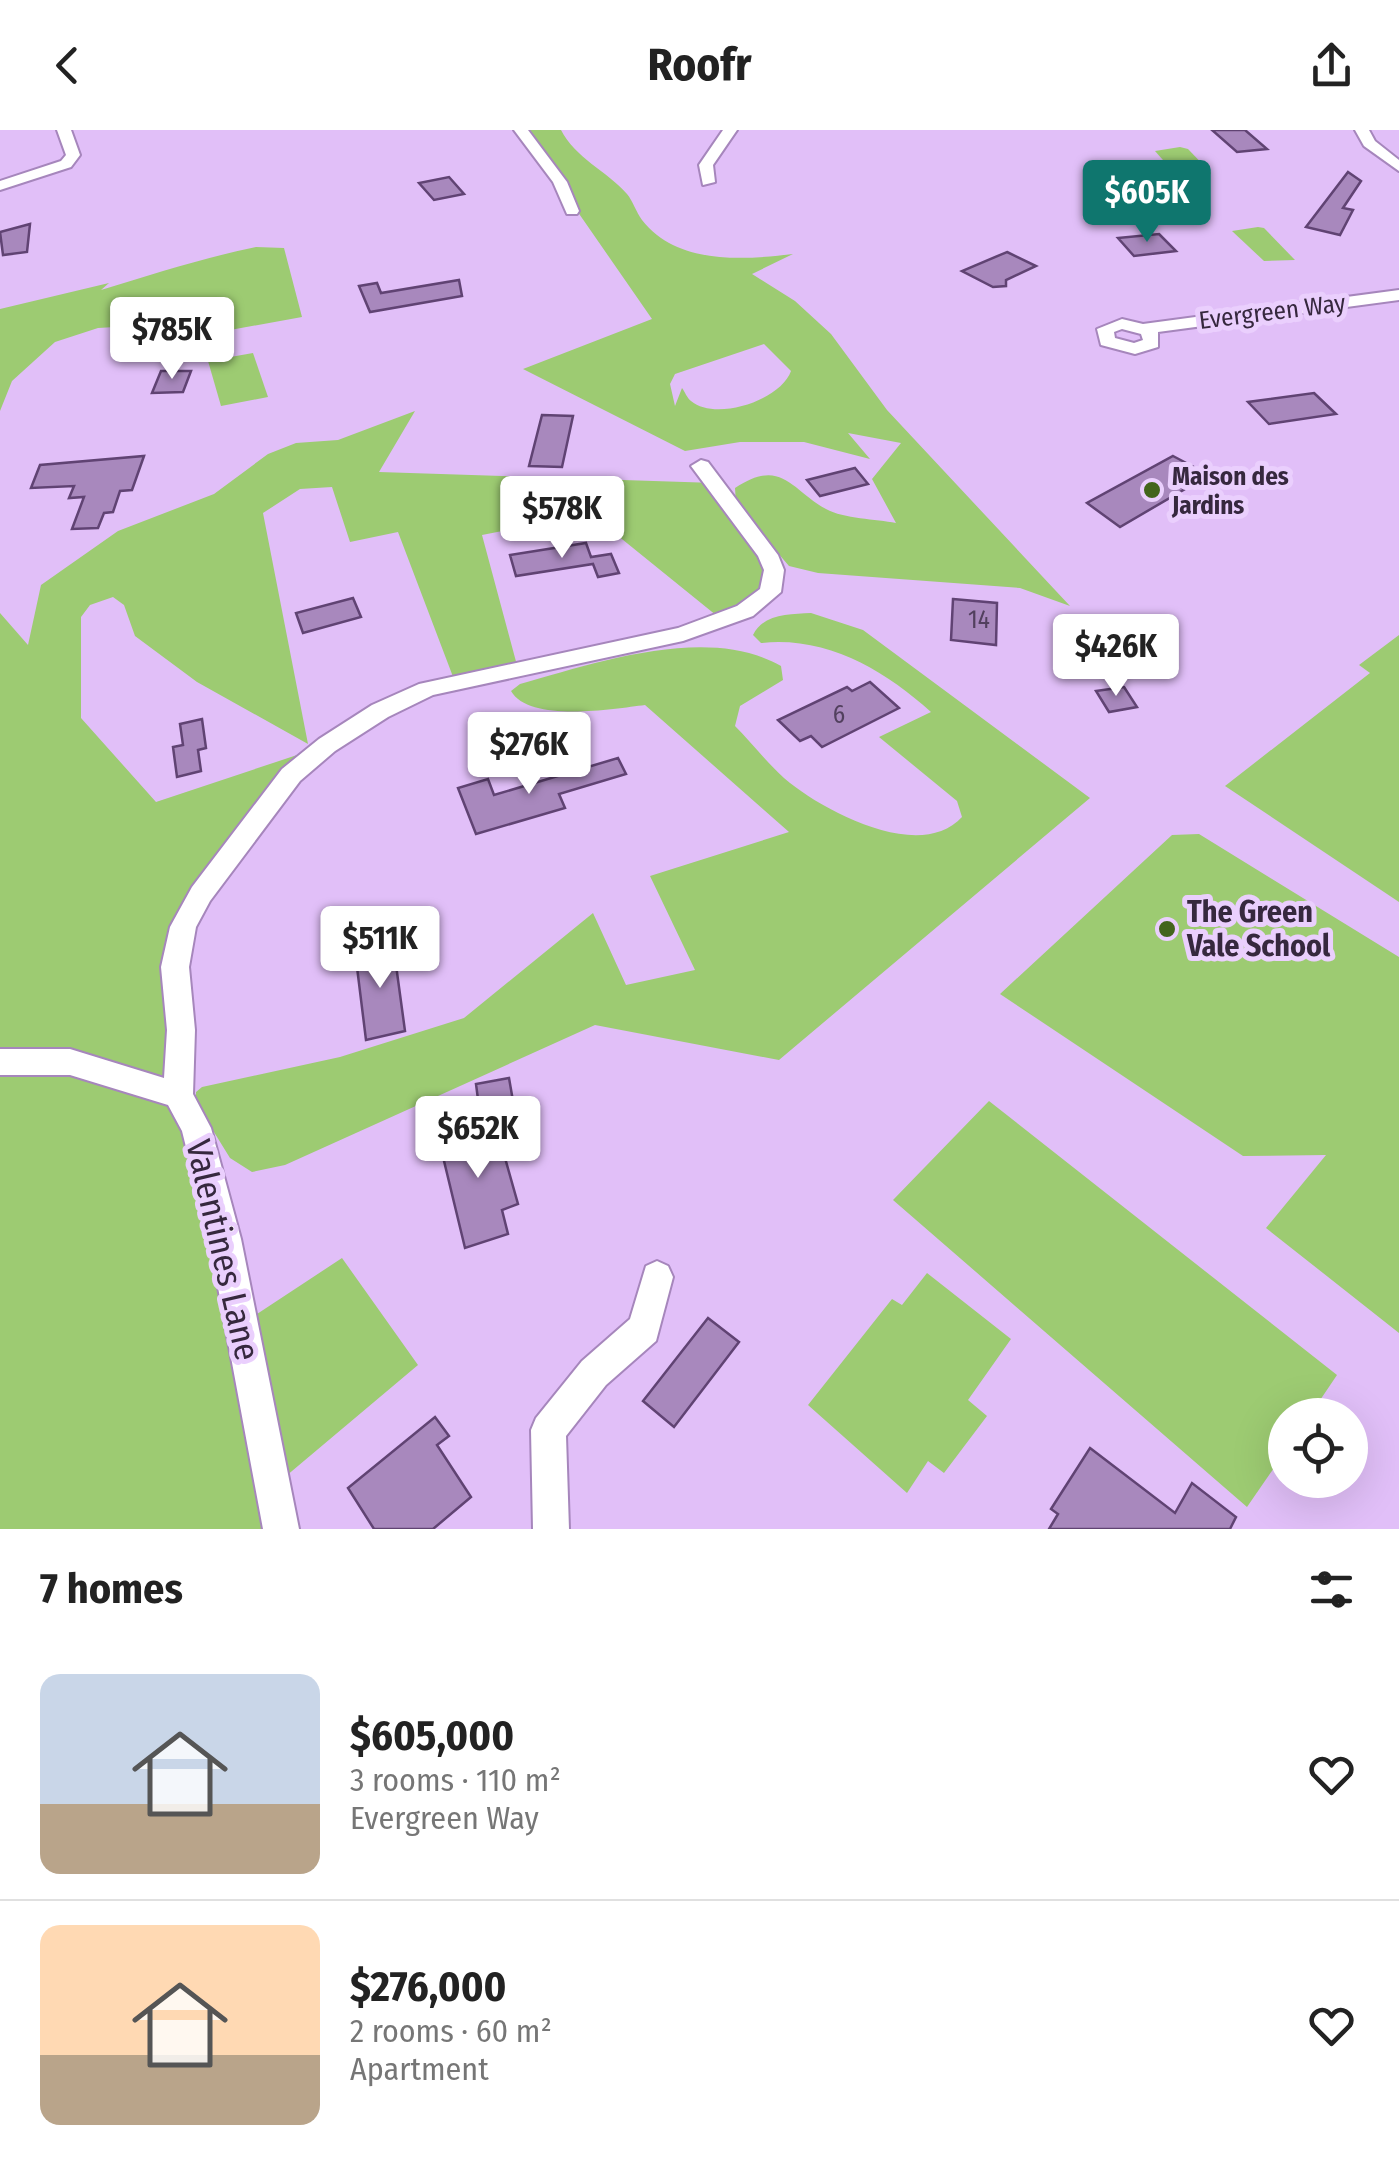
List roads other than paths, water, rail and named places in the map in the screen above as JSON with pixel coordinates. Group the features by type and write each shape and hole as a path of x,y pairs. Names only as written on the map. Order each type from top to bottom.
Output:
{"street":[{"path":"0,186 66,164 72,154 64,130"},
{"path":"521,130 560,182 572,210"},
{"path":"708,182 706,165 730,130"},
{"path":"1362,130 1369,143 1399,167"},
{"name":"Evergreen Way","path":"1145,329 1399,295"},
{"path":"0,1062 70,1062 178,1096 181,1030 175,968 183,927 201,894 291,775 327,745 380,711 427,688 684,634 745,611 764,599 774,581 768,555 701,466"},
{"name":"Valentines Lane","path":"178,1096 196,1128 226,1239 281,1529"},
{"path":"550,1529 548,1430 594,1373 644,1329 658,1277"}],"place":[{"name":"Maison des Jardins","path":"1152,490"},
{"name":"The Green Vale School","path":"1167,929"}]}
